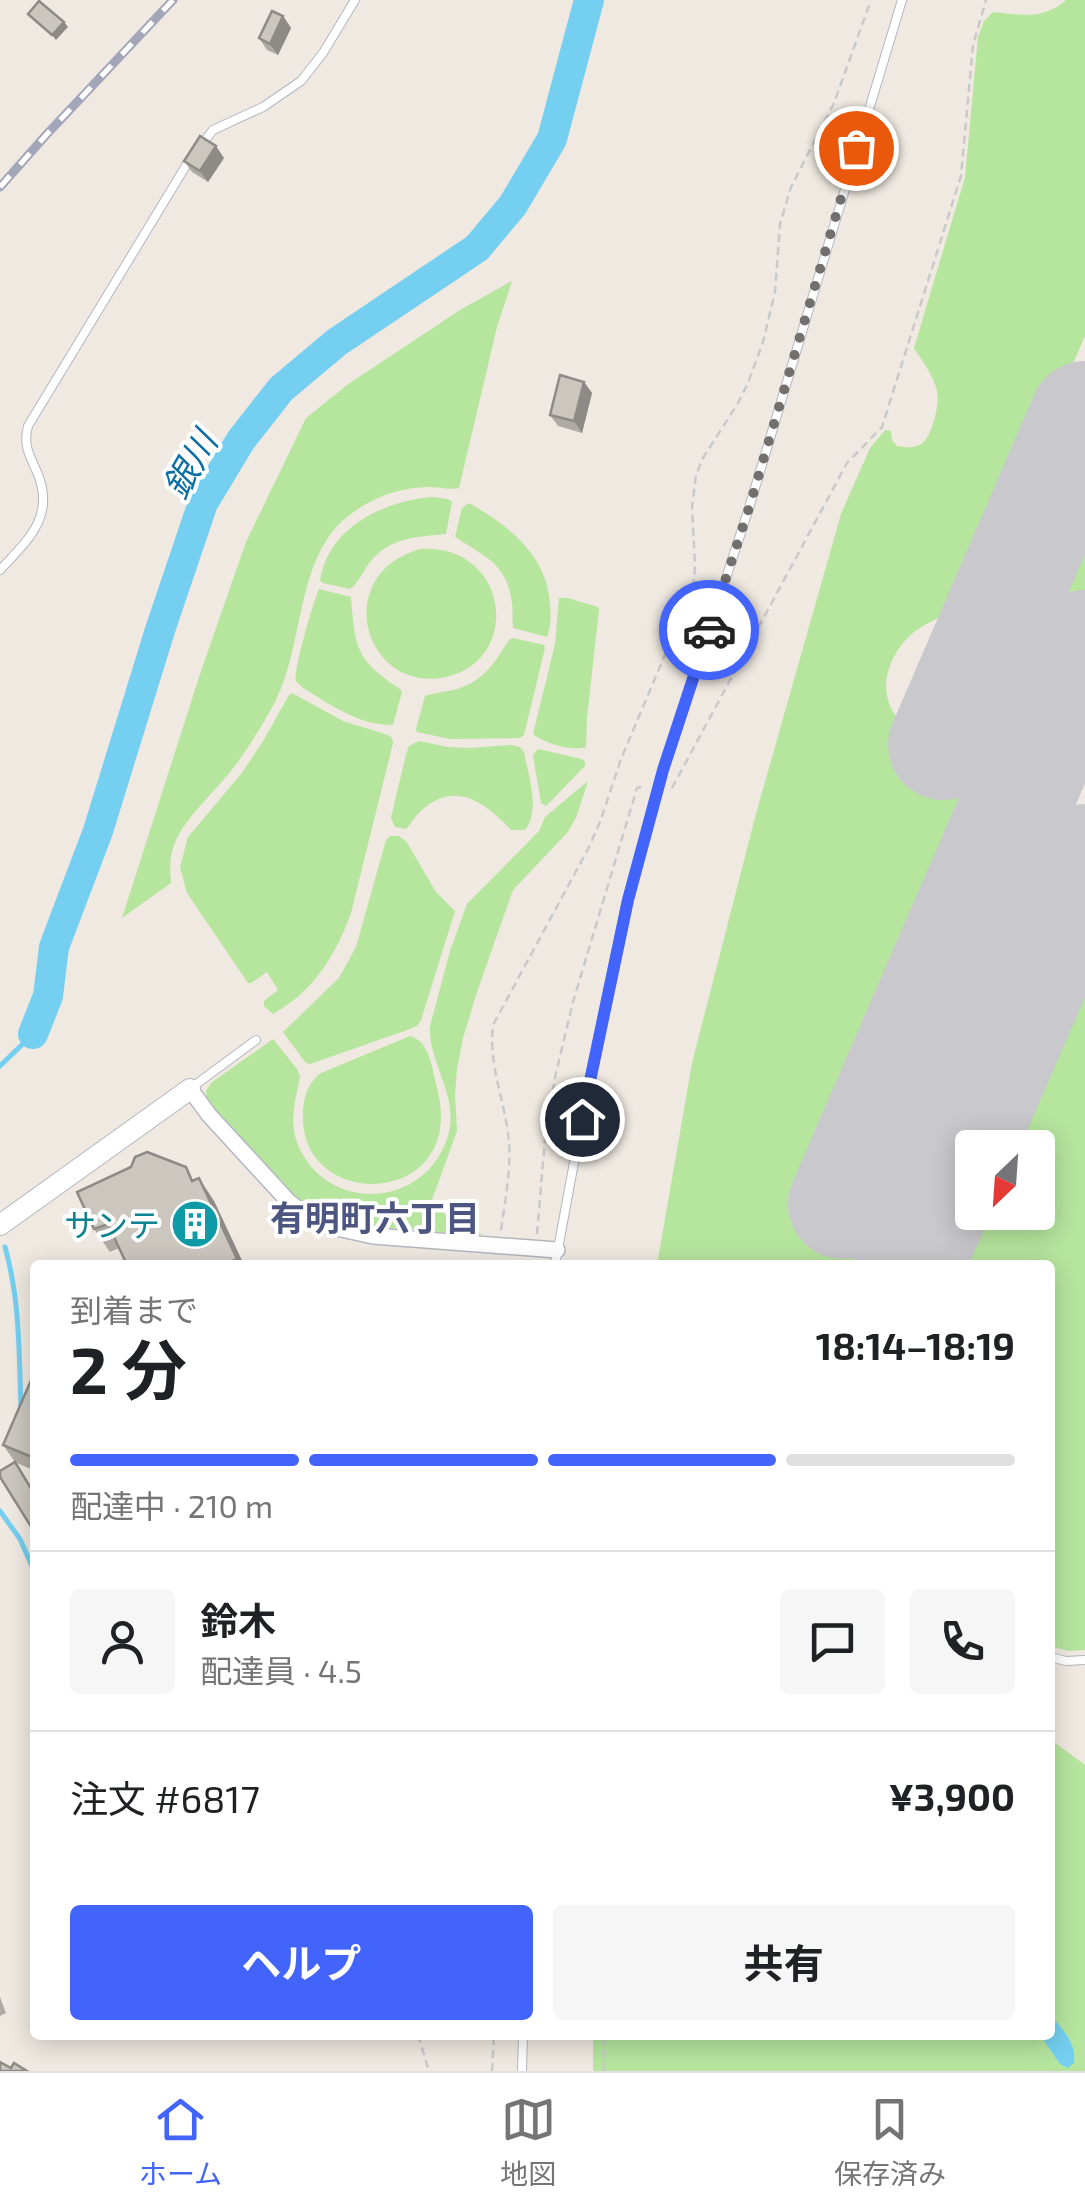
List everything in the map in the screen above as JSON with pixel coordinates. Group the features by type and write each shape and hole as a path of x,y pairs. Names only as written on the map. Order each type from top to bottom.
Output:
{"street":[{"path":"0,1225 190,1089 289,1202 312,1218 346,1232 536,1248 556,1258"}],"lane":[{"path":"0,570 35,529 44,502 40,478 24,440 28,426 185,166 213,130 263,107 301,80 323,53 355,0"},
{"path":"556,1258 624,915 658,789 749,508 902,0"},
{"path":"190,1089 256,1040"},
{"path":"1055,1658 1085,1660"},
{"path":"522,2071 523,2040"}],"path":[{"path":"499,1246 509,1142 492,1060 493,1025 588,849 620,759 688,598 695,565 692,508 696,475 702,458 748,383 763,342 774,292 780,224 791,187 834,104 871,0"},
{"path":"536,1248 546,1127 573,1002 637,788 670,790 674,786 847,463 882,427 961,176 974,45 986,0"},
{"path":"420,2040 430,2071"},
{"path":"492,2071 494,2040"},
{"path":"604,2040 604,2071"}],"green space":[{"path":"1066,0 1085,0 1085,336 980,579 961,603 904,642 890,665 886,691 889,704 906,726 962,751 1085,468 1085,770 1032,893 1041,898 884,1260 658,1260 692,1063 757,810 841,514 870,448 885,430 891,431 897,446 915,447 929,435 934,420 938,396 935,385 914,348 965,177 978,37 984,21 993,12 1023,15 1058,6"},
{"path":"512,281 497,327 459,488 429,487 392,493 339,524 315,563 291,658 275,702 240,759 179,835 171,854 171,883 122,918 246,542 306,418 347,385 460,310"},
{"path":"432,497 452,502 446,534 405,540 386,548 350,589 320,581 334,546 361,520 395,504"},
{"path":"469,503 498,521 534,557 548,587 551,617 547,637 513,628 505,578 484,556 455,537 462,508"},
{"path":"420,549 450,552 472,564 487,582 495,604 495,627 487,649 471,666 446,677 418,678 395,668 378,651 368,630 367,606 374,582 392,563"},
{"path":"319,589 351,597 360,650 374,669 402,692 393,725 345,713 296,681"},
{"path":"559,598 599,610 586,747 581,748 559,746 533,734 555,644"},
{"path":"513,638 545,648 524,735 450,739 417,732 425,696 475,681"},
{"path":"292,693 343,721 388,735 393,743 345,928 330,958 311,983 273,1014 264,1001 278,990 267,972 248,983 187,893 180,867 188,837 241,774"},
{"path":"419,741 448,747 520,747 533,803 525,830 511,830 481,804 458,796 434,802 406,829 395,827 391,818 406,754 409,746"},
{"path":"538,749 585,762 546,806 541,803 533,755"},
{"path":"588,781 567,833 513,890 463,1038 455,1095 457,1131 432,1200 448,1216 483,1235 351,1225 302,1202 207,1100 206,1091 212,1082 273,1039 300,1076 294,1128 298,1145 312,1168 332,1184 354,1192 378,1194 401,1188 422,1176 438,1157 449,1132 450,1105 433,1053 430,1026 467,904 539,831 545,817"},
{"path":"390,836 406,841 436,892 455,911 421,1020 410,1029 310,1064 283,1032 339,978 356,947"},
{"path":"1047,900 1084,917 992,1130 955,1130 955,1216 936,1260 893,1260"},
{"path":"1085,933 1085,1650 1055,1647 1055,1260 943,1260 956,1230 1055,1230 1055,1130 999,1130"},
{"path":"410,1036 426,1050 437,1088 440,1128 429,1157 408,1175 380,1184 352,1181 327,1169 309,1147 303,1114 309,1086 321,1073"},
{"path":"1055,1743 1085,1765 1085,2071 593,2071 593,2040 1055,2040"}],"water":[{"path":"1055,2020 1073,2049 1074,2063 1068,2068 1060,2064 1043,2040 1055,2040"}],"building":[{"path":"39,1 64,22 52,35 28,14"},
{"path":"272,11 283,16 270,44 259,38"},
{"path":"200,136 216,146 200,171 184,161"},
{"path":"560,375 584,382 574,421 550,415"},
{"path":"147,1152 186,1167 192,1181 199,1178 237,1259 125,1260 108,1224 94,1229 77,1192 131,1167 135,1157"},
{"path":"30,1383 30,1456 3,1445"},
{"path":"15,1462 30,1487 30,1525 0,1477 0,1471"},
{"path":"0,2062 11,2068 14,2063 27,2071 0,2071"}],"waterway":[{"name":"銀川","path":"33,1034 48,996 54,947 98,831 203,503 241,440 281,389 337,342 477,248 513,205 552,139 589,0"},
{"name":"銀川","path":"0,1066 33,1034"},
{"name":"銀川","path":"5,1247 16,1307 21,1408"},
{"name":"銀川","path":"0,1511 30,1562"}],"runway":[{"path":"943,745 1085,416"},
{"path":"843,1204 1085,645"},
{"path":"911,1260 1085,859"}],"railway":[{"path":"0,187 173,0"}],"way so far":[{"path":"709,630 856,148"}],"place":[{"name":"サンテ","path":"195,1224"}],"district":[{"name":"有明町六丁目","path":"375,1217"}],"route":[{"path":"582,1119 628,900 663,770 709,630"}]}
